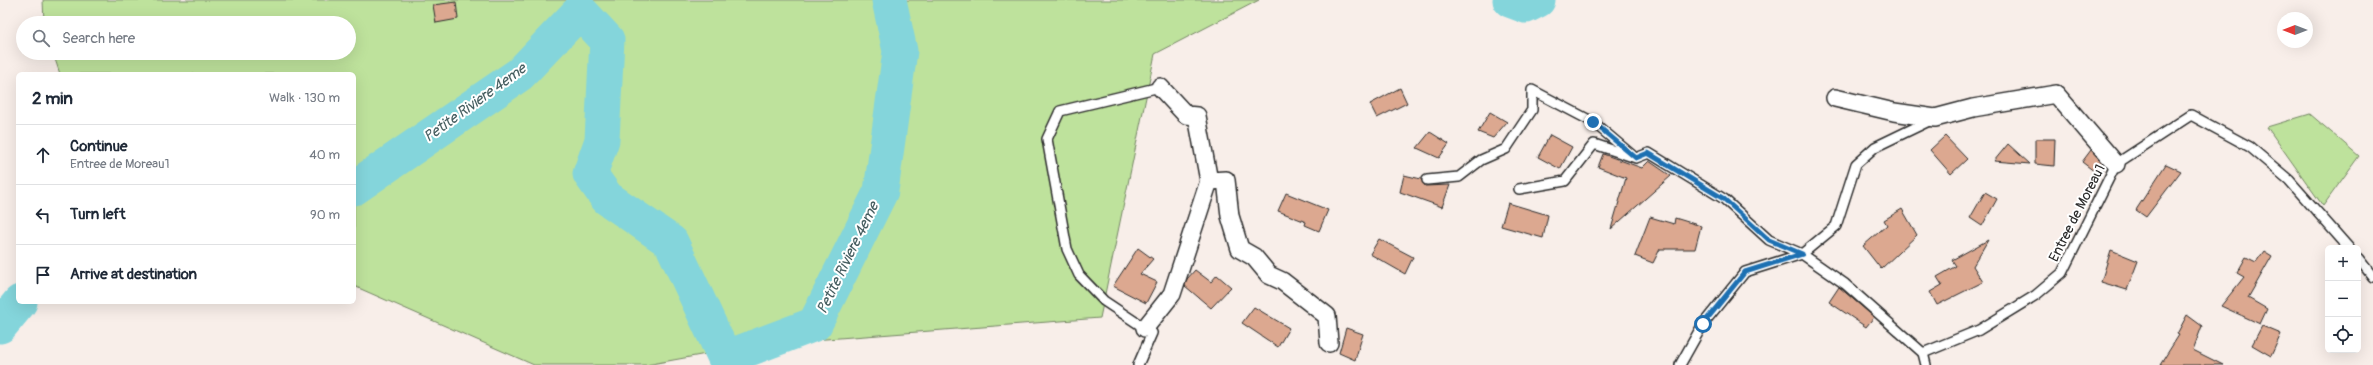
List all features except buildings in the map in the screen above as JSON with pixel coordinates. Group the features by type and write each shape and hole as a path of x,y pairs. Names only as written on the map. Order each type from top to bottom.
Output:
{"street":[{"path":"1145,328 1172,294 1209,181 1197,116 1186,115 1160,87"},
{"path":"1835,98 1894,112 1935,118 1973,108 2056,94 2116,164"},
{"path":"1209,181 1226,180 1230,216 1240,248 1254,257 1269,276 1282,281 1327,316 1329,343"}],"lane":[{"path":"1138,365 1152,333 1104,301 1079,276 1067,249 1047,139 1060,111 1160,87"},
{"path":"1427,180 1460,177 1481,160 1506,149 1532,110 1532,90 1593,122 1636,158"},
{"name":"Entree de Moreau1","path":"1923,353 1979,330 2036,295 2062,273 2116,164 2192,114 2250,147 2290,180 2346,245"},
{"path":"1680,365 1703,324 1745,272 1802,254 1836,226 1856,164 1875,147 1935,118"},
{"path":"1519,189 1565,181 1594,144 1636,158 1648,153 1724,199 1769,240 1802,254 1845,284 1923,353 1926,365"},
{"path":"2361,262 2373,277"}],"green space":[{"path":"43,0 1259,0 1155,54 1100,318 761,344 646,365 534,365 356,287 356,72 59,72 55,60 356,60 356,16 44,16"},
{"path":"2310,114 2359,156 2323,206 2267,127"}],"waterway":[{"name":"Petite Riviere 4eme","path":"356,187 520,74 580,11 607,40 602,140 590,174 607,198 671,242 725,358 815,324 881,191 900,51 889,0"},
{"name":"Petite Riviere 4eme","path":"1510,0 1526,6 1538,0"},
{"path":"0,326 18,304"}],"route":[{"path":"1593,122 1636,158 1648,153 1724,199 1769,240 1802,254 1745,272 1703,324"}]}
